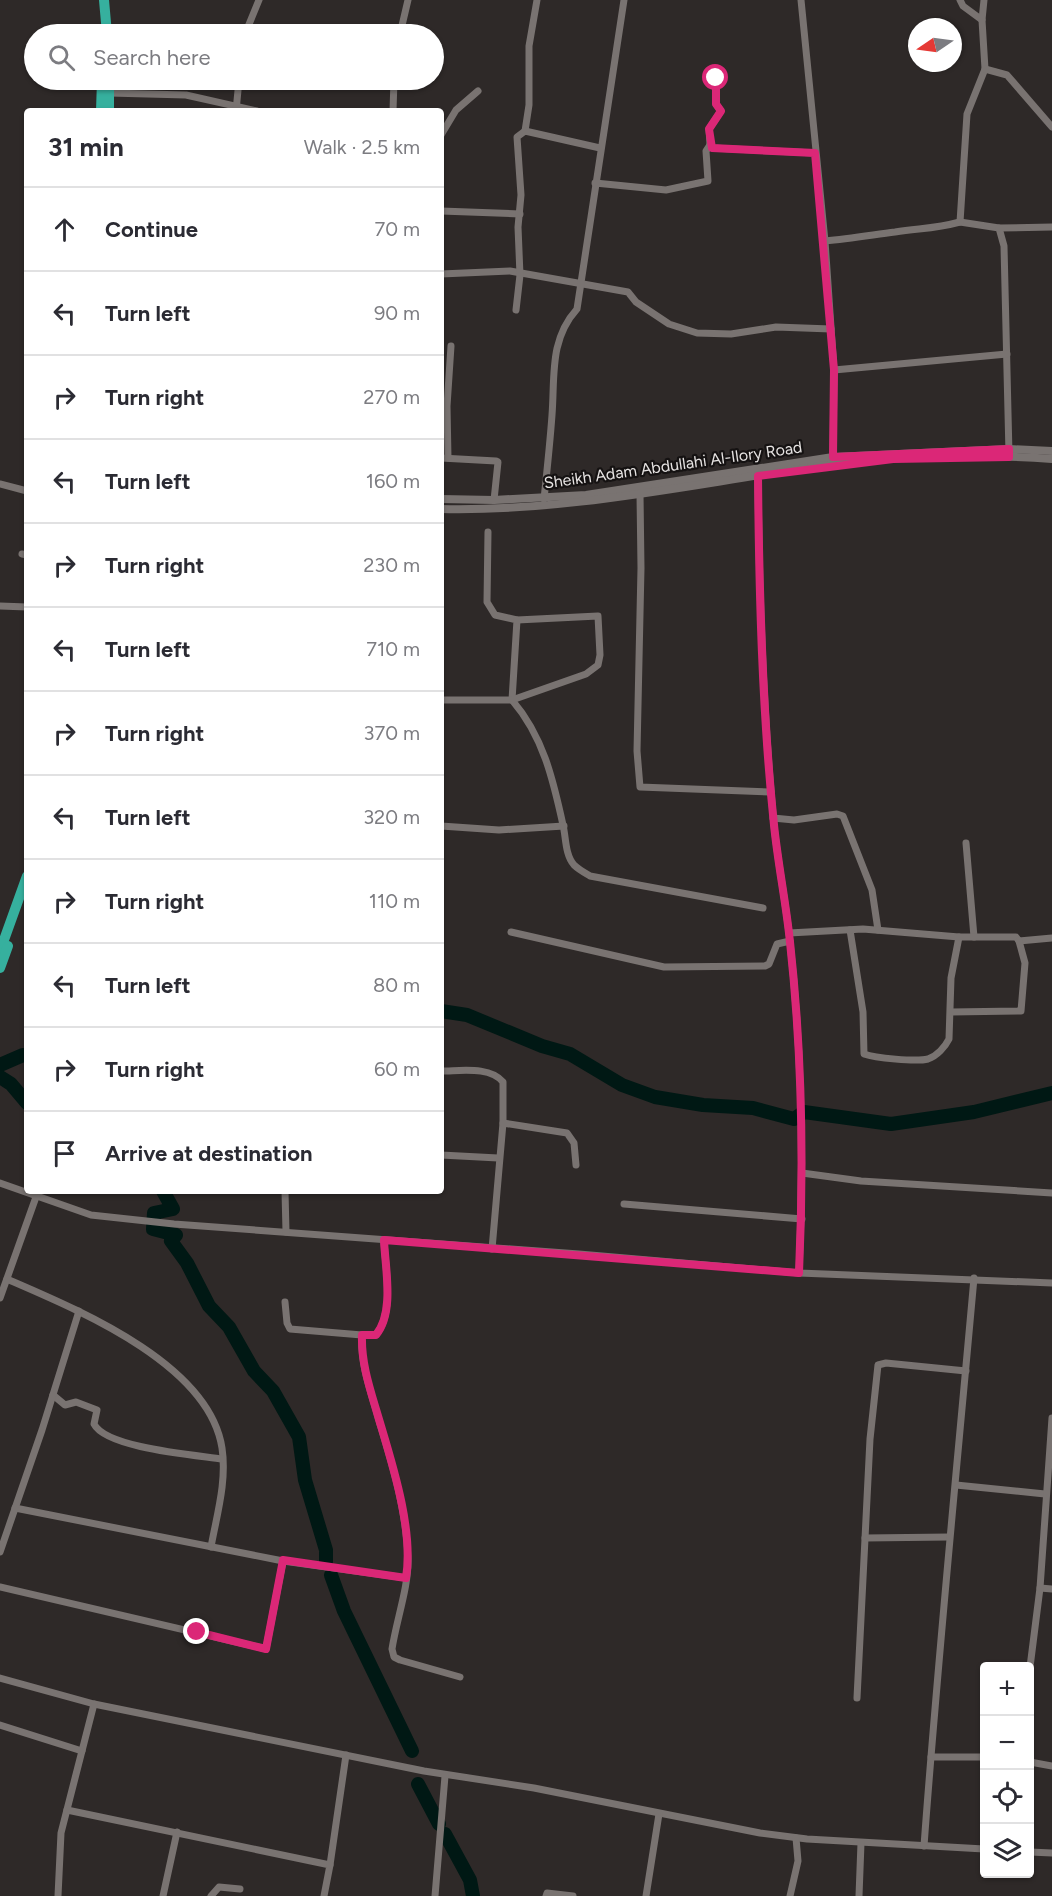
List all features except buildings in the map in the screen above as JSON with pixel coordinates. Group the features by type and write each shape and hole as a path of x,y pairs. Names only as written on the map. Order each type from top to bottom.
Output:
{"highway":[{"path":"97,0 99,24"},
{"path":"104,0 106,24"},
{"path":"101,108 102,90"},
{"path":"109,93 109,108"},
{"path":"0,951 24,884"},
{"path":"0,968 24,901"}],"street":[{"path":"249,24 259,0"},
{"path":"402,24 408,0"},
{"path":"516,310 520,275 517,137 525,131 529,105 529,46 537,0"},
{"path":"543,498 555,356 562,330 576,309 581,285 624,0"},
{"path":"801,0 825,241 834,370 833,457"},
{"path":"960,0 963,6 982,20"},
{"path":"960,222 967,114 985,69 982,20 984,0"},
{"path":"985,69 1007,75 1052,127"},
{"path":"595,183 666,190 708,181 706,151 710,145 709,129 721,111 716,104 716,78"},
{"path":"109,93 186,95 237,108 238,90"},
{"path":"393,108 394,90"},
{"path":"444,130 456,110 477,91"},
{"path":"525,131 600,148"},
{"path":"710,145 712,148 762,153 815,153"},
{"path":"444,211 520,214"},
{"path":"825,241 932,230 960,222 999,228 1052,227"},
{"path":"999,228 1006,267 1009,453"},
{"path":"444,274 510,271 520,275 628,292 636,302 669,324 697,333 731,334 776,327 831,329"},
{"path":"451,346 445,458 493,459 498,462 494,500"},
{"path":"834,370 1007,354"},
{"name":"Sheikh Adam Abdullahi Al-Ilory Road","path":"444,509 502,510 544,507 893,459 1052,451"},
{"name":"Sheikh Adam Abdullahi Al-Ilory Road","path":"444,499 543,498 639,488 833,457 1009,453 1052,459"},
{"path":"758,476 759,586 771,792 790,941 800,1060 802,1219 799,1273"},
{"path":"0,484 24,490"},
{"path":"640,494 641,568 637,752 640,787 771,792"},
{"path":"444,700 512,700 586,674 598,665 600,656 598,616 517,620 495,615 487,602 488,532"},
{"path":"0,606 24,607"},
{"path":"517,620 512,700 527,719 542,747 564,826 569,856 574,866 590,876 763,908"},
{"path":"773,818 795,820 837,814 843,816 872,890 879,930"},
{"path":"444,826 500,830 564,826"},
{"path":"966,843 974,937"},
{"path":"850,930 863,1012 864,1054 927,1059 941,1050 949,1039 951,978 959,937"},
{"path":"789,933 879,930 959,937 1016,937 1020,941 1024,963 1022,1011 951,1012"},
{"path":"511,932 664,967 765,966 769,964 777,945 790,941"},
{"path":"1020,941 1052,938"},
{"path":"444,1071 488,1072 497,1075 503,1082 503,1123 498,1158 492,1249"},
{"path":"503,1123 567,1134 574,1143 576,1165"},
{"path":"444,1155 498,1158"},
{"path":"802,1173 861,1180 1052,1193"},
{"path":"0,1183 24,1192"},
{"path":"28,1194 91,1215 174,1224 799,1273 974,1278 1052,1283"},
{"path":"285,1194 286,1232"},
{"path":"0,1298 36,1197"},
{"path":"624,1204 802,1219"},
{"path":"285,1302 286,1323 292,1330 376,1335 384,1321 386,1300 384,1240"},
{"path":"924,1846 949,1537 956,1485 974,1278"},
{"path":"7,1279 79,1311 120,1333 187,1383 205,1405 219,1432 222,1459 220,1505 212,1547"},
{"path":"0,1552 79,1311"},
{"path":"362,1335 362,1357 388,1450 403,1518 409,1561 392,1649 394,1657 418,1667 460,1677"},
{"path":"857,1698 870,1439 878,1365 886,1363 966,1371"},
{"path":"53,1395 65,1406 76,1402 97,1410 94,1424 104,1435 144,1447 222,1459"},
{"path":"1030,1662 1040,1588 1052,1418"},
{"path":"956,1485 1045,1494"},
{"path":"15,1508 283,1560 406,1578"},
{"path":"865,1538 949,1537"},
{"path":"0,1587 266,1649 283,1560"},
{"path":"1040,1588 1052,1589"},
{"path":"0,1678 94,1704 445,1776 534,1788 659,1814 796,1838 980,1849"},
{"path":"58,1896 61,1833 94,1704"},
{"path":"0,1725 82,1751"},
{"path":"324,1896 346,1755"},
{"path":"931,1757 980,1757"},
{"path":"1034,1762 1052,1766"},
{"path":"435,1896 445,1776"},
{"path":"67,1810 330,1864"},
{"path":"646,1896 659,1814"},
{"path":"163,1896 177,1832"},
{"path":"790,1896 798,1861 796,1838"},
{"path":"859,1896 861,1842"},
{"path":"1034,1852 1052,1853"},
{"path":"211,1896 219,1887 240,1889"},
{"path":"546,1896 547,1893 573,1896"}],"waterway":[{"path":"444,1011 467,1015 542,1046 570,1054 622,1085 655,1097 703,1105 753,1108 794,1119 804,1112 891,1124 974,1112 1052,1093"},
{"path":"0,1065 24,1055"},
{"path":"0,1077 11,1084 24,1099"},
{"path":"165,1194 173,1209 154,1213 153,1229 176,1235 171,1241 187,1263 209,1306 229,1327 254,1371 273,1391 299,1437 305,1480 326,1550 326,1562"},
{"path":"331,1575 344,1611 412,1751"},
{"path":"418,1784 439,1824"},
{"path":"445,1834 470,1880 473,1896"}],"route":[{"path":"197,1632 266,1649 283,1560 406,1578 409,1561 403,1518 388,1450 362,1357 362,1335 376,1335 384,1321 386,1300 384,1240 799,1273 802,1219 800,1060 790,941 771,792 759,586 758,476 893,459 1009,457 1009,449 833,457 834,370 825,241 815,153 762,153 712,148 709,129 721,111 718,110 716,104 716,78"}]}
